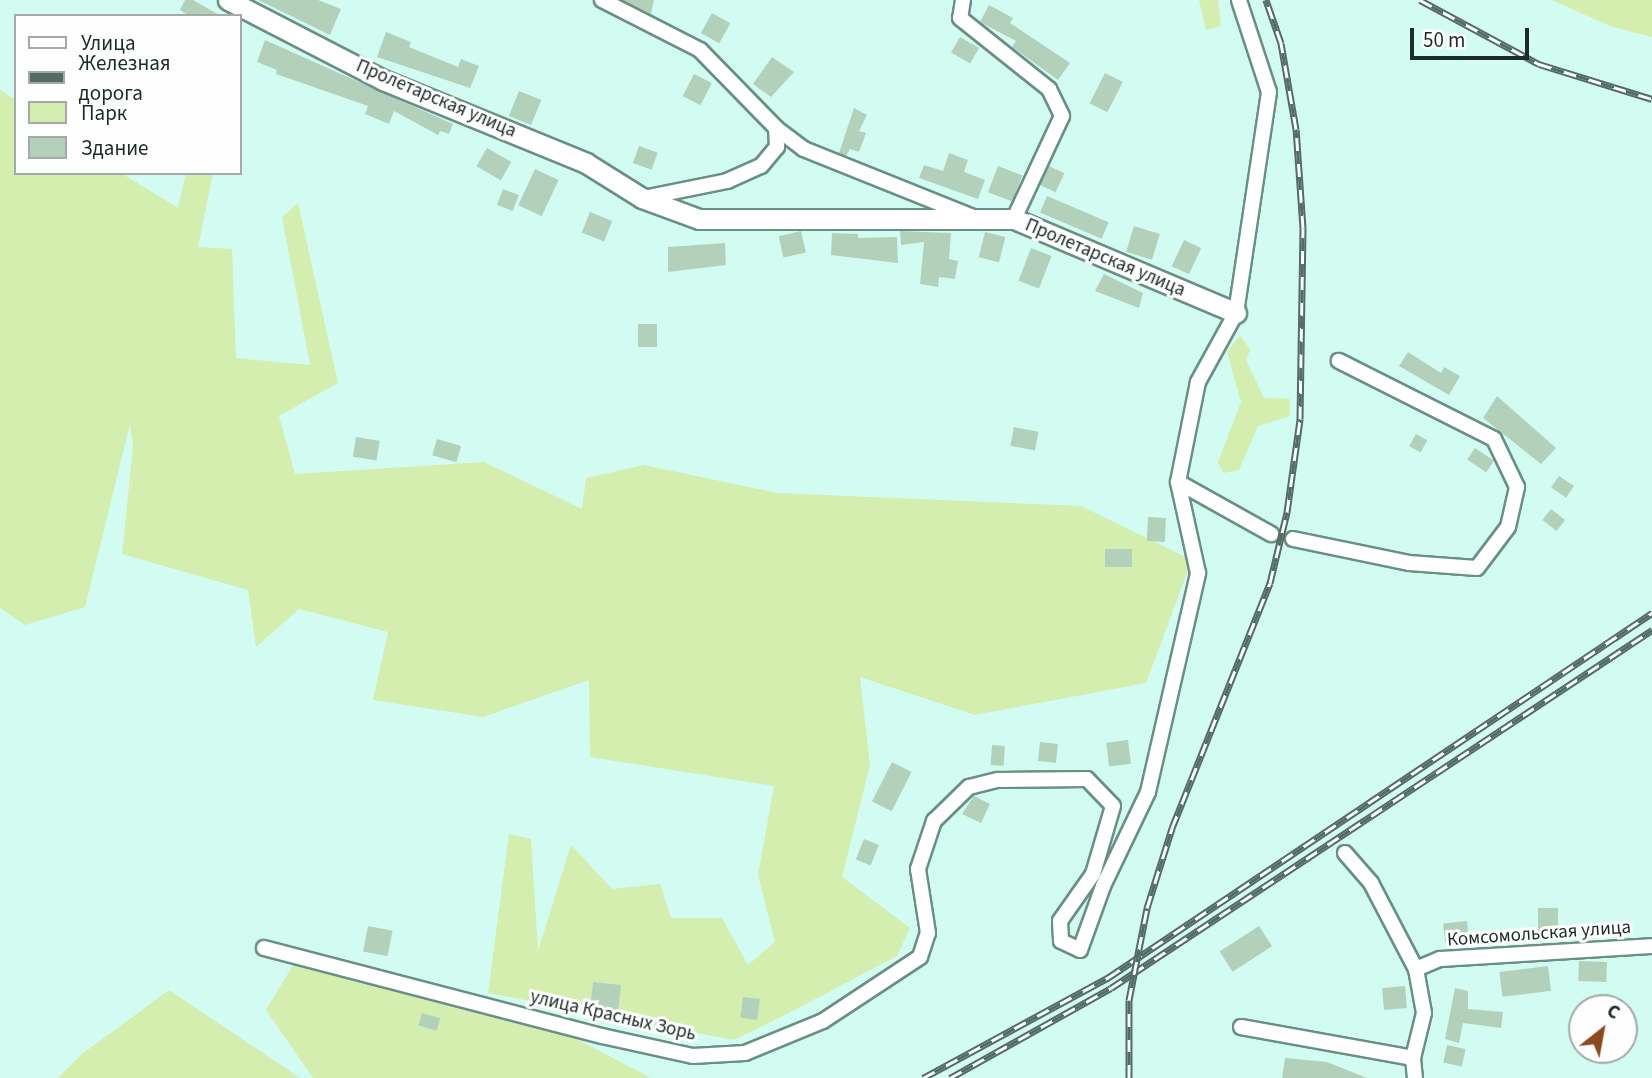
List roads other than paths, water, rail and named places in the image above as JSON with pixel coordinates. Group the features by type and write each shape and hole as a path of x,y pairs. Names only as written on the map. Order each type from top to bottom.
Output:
{"street":[{"name":"Пролетарская улица","path":"228,0 383,80 586,163 642,198 699,219 971,216 1014,219 1236,313"},
{"name":"Пролетарская улица","path":"602,0 700,50 776,128 804,149 971,216"},
{"path":"963,0 960,18 1049,89 1062,116 1014,219"},
{"path":"1239,0 1269,92 1236,313 1198,382 1178,482 1272,534"},
{"path":"642,198 727,181 761,166 777,147 776,128"},
{"path":"1293,539 1409,564 1477,568 1508,527 1517,487 1494,439 1339,361"},
{"name":"улица Красных Зорь","path":"264,948 602,1036 693,1056 745,1053 823,1021 920,957 928,933 918,869 934,821 969,787 998,779 1087,779 1112,806 1093,874 1060,921 1061,941 1080,950 1103,886 1148,792 1198,573 1178,482"},
{"path":"1345,853 1371,883 1416,969 1424,1013 1413,1058 1415,1078"},
{"name":"Комсомольская улица","path":"1416,969 1440,959 1652,946"},
{"path":"1241,1027 1413,1058"}],"tunnel":[{"path":"1271,534 1293,539"}],"railway":[{"path":"1129,1078 1129,1000 1147,908 1172,828 1270,583 1287,512 1300,419 1303,228 1296,129 1281,43 1266,0"},
{"path":"1420,0 1539,64 1652,99"},
{"path":"923,1078 1109,977 1652,613"},
{"path":"950,1078 1111,988 1652,630"}]}
